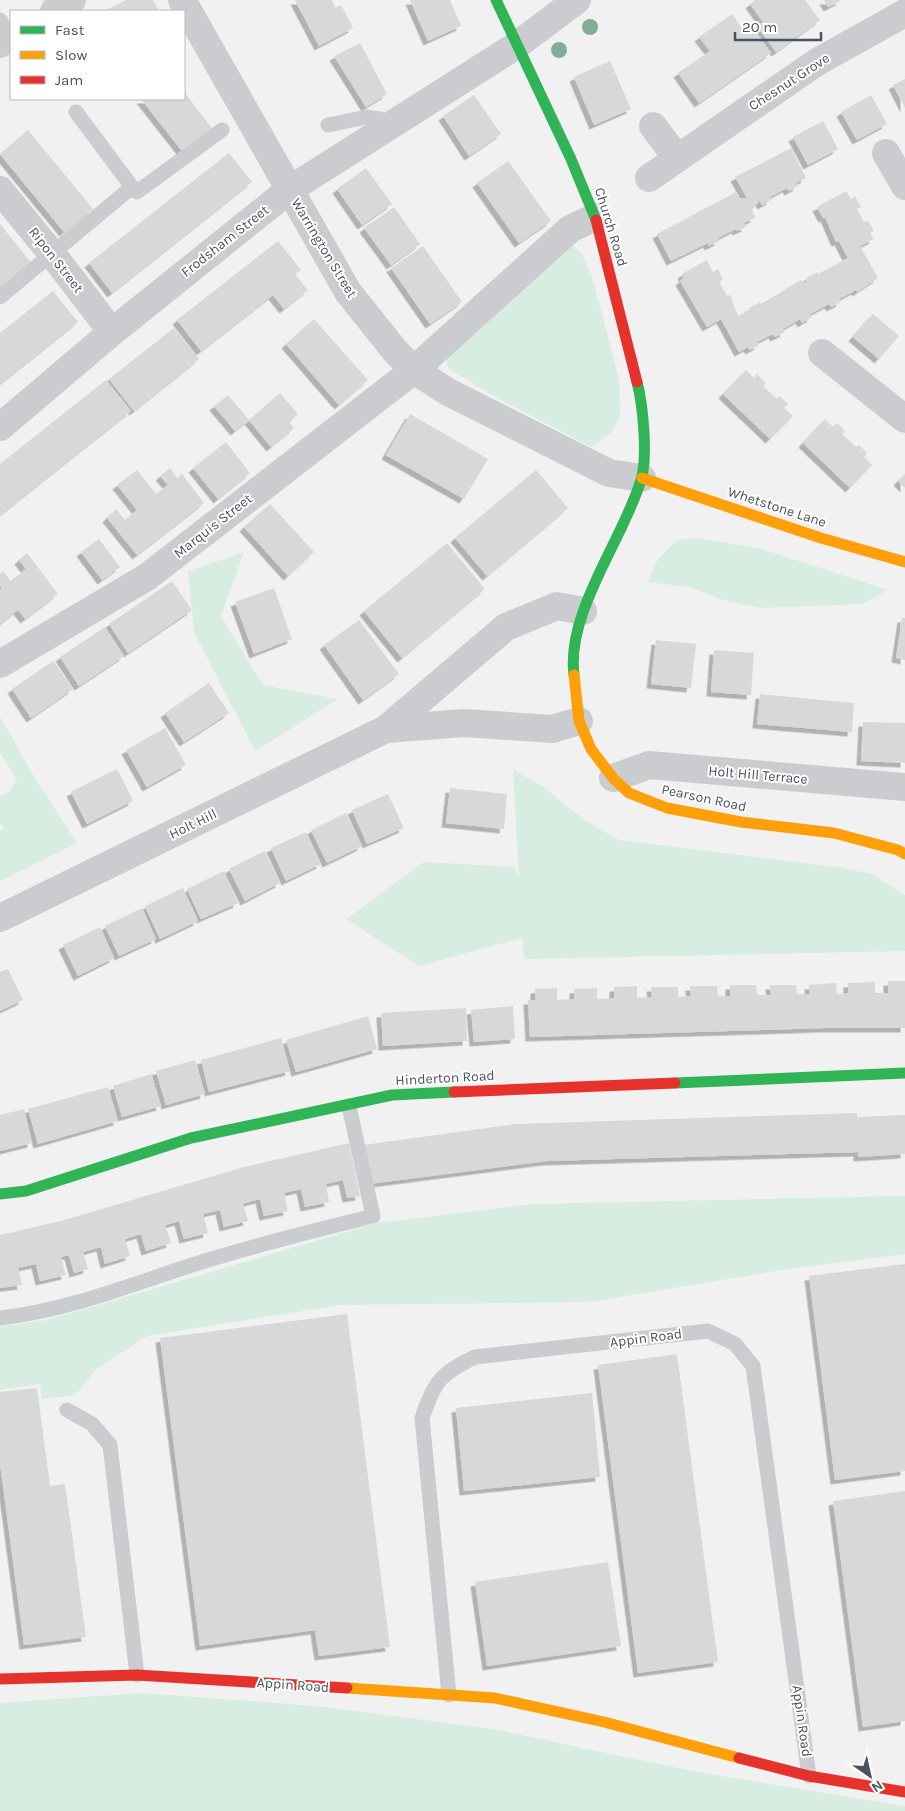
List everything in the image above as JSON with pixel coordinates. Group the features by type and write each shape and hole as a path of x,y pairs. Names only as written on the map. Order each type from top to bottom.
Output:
{"street":[{"path":"56,10 72,0"},
{"name":"Warrington Street","path":"182,0 348,292 396,352 414,370 448,392 609,473 642,478"},
{"name":"Church Road","path":"496,0 571,159 595,217 640,394 644,441 642,478"},
{"name":"Frodsham Street","path":"0,427 112,332 289,190 517,45 577,0"},
{"name":"Chesnut Grove","path":"650,178 817,62 905,13"},
{"path":"653,126 677,158"},
{"path":"886,153 905,186"},
{"name":"Ripon Street","path":"0,190 53,254 112,332"},
{"name":"Marquis Street","path":"0,664 147,577 414,370 570,230 595,217"},
{"path":"822,353 905,419"},
{"name":"Whetstone Lane","path":"642,478 822,538 905,562"},
{"name":"Pearson Road","path":"642,478 626,520 583,611 573,670 579,722 591,749 613,778 629,793 667,808 741,822 834,833 898,850 905,854"},
{"name":"Holt Hill","path":"0,918 386,729 506,627 557,606 583,611"},
{"name":"Holt Hill","path":"386,729 464,723 552,729 579,722"},
{"name":"Holt Hill Terrace","path":"613,778 649,765 905,786"},
{"name":"Hinderton Road","path":"0,1194 26,1191 191,1138 350,1106 392,1095 905,1073"},
{"name":"Appin Road","path":"0,1679 137,1675 495,1698 604,1722 810,1776 905,1792"}],"lane":[{"path":"76,112 137,192 222,130"},
{"path":"328,125 367,117 380,120 389,128"},
{"path":"0,297 132,187"},
{"path":"0,1318 24,1315 79,1302 210,1260 373,1216 350,1106"},
{"name":"Appin Road","path":"449,1695 422,1418 431,1392 447,1371 474,1357 708,1331 735,1344 753,1366 810,1776"},
{"path":"67,1410 92,1424 110,1445 137,1675"}],"green space":[{"path":"572,244 582,254 592,276 619,379 620,415 612,432 591,447 495,397 449,369 445,357"},
{"path":"698,538 762,549 888,590 863,604 762,608 723,600 689,587 648,582 658,559 677,540"},
{"path":"244,552 221,616 263,685 338,699 255,751 194,632 188,571"},
{"path":"0,717 35,778 77,843 0,881 0,831 4,828 0,823 0,795 9,792 17,780 0,752"},
{"path":"513,769 545,788 584,820 619,840 836,867 872,874 905,895 905,951 524,959 522,938 419,966 346,919 424,862 515,867 519,879"},
{"path":"905,1196 905,1254 788,1269 589,1302 340,1305 147,1336 95,1370 79,1391 71,1396 42,1399 40,1384 0,1390 0,1327 47,1320 377,1223 533,1204"},
{"path":"142,1693 316,1706 493,1729 697,1772 905,1806 905,1811 0,1811 0,1703"}],"building":[{"path":"126,0 153,0 158,10 107,10"},
{"path":"295,0 332,0 335,8 341,5 353,28 319,46"},
{"path":"410,0 450,0 461,26 428,41"},
{"path":"755,0 805,0 820,20 776,52 757,26 763,22 750,4"},
{"path":"824,0 842,0 828,7"},
{"path":"732,14 745,33 753,28 771,53 699,103 678,73 710,51 699,37"},
{"path":"360,43 387,94 366,107 334,56"},
{"path":"610,61 631,109 594,125 574,77"},
{"path":"905,79 905,108 893,85"},
{"path":"185,93 215,132 185,155 142,100 185,100"},
{"path":"474,95 501,134 469,156 443,116"},
{"path":"871,95 887,124 857,140 841,112"},
{"path":"823,121 838,149 808,165 793,137"},
{"path":"28,130 93,209 64,232 0,154"},
{"path":"791,148 806,178 796,183 798,186 789,191 787,188 770,197 771,200 762,205 760,201 752,209 755,218 744,223 746,227 737,231 736,229 718,238 719,241 709,246 708,243 671,261 657,234 736,192 739,198 747,198 735,177"},
{"path":"229,153 252,182 112,293 89,263"},
{"path":"508,161 551,221 519,243 477,183"},
{"path":"366,168 392,204 362,225 337,189"},
{"path":"846,191 851,199 855,196 861,207 857,209 864,222 868,221 874,231 870,233 874,239 860,246 878,278 857,292 856,290 839,299 841,302 831,307 829,304 810,314 812,317 802,323 800,319 783,329 785,332 775,337 773,334 757,342 759,345 750,350 748,347 739,352 721,319 707,327 680,281 684,278 682,274 707,260 713,272 718,269 723,280 719,282 727,296 730,295 738,316 750,310 749,308 760,302 761,304 801,280 803,283 807,281 806,278 817,272 818,274 848,258 839,241 836,242 825,217 823,218 817,207"},
{"path":"394,207 420,244 391,265 364,228"},
{"path":"0,224 33,265 3,289 0,285"},
{"path":"278,241 301,270 295,274 308,290 284,309 273,295 201,351 177,320"},
{"path":"423,246 462,302 430,324 391,268"},
{"path":"53,291 78,322 0,384 0,333"},
{"path":"873,314 899,336 879,359 853,337"},
{"path":"314,319 368,380 339,405 286,344"},
{"path":"174,328 199,359 134,411 109,379"},
{"path":"746,370 754,378 757,374 766,383 763,386 777,399 779,396 788,404 784,408 793,416 770,439 723,394"},
{"path":"106,380 131,411 0,515 0,464"},
{"path":"280,393 298,414 289,422 294,428 271,447 249,420"},
{"path":"228,395 249,420 235,431 214,406"},
{"path":"410,414 488,459 464,499 386,455"},
{"path":"825,419 833,427 837,423 845,431 842,434 856,447 859,445 867,453 864,457 872,465 850,488 803,443"},
{"path":"226,442 250,473 218,499 193,468"},
{"path":"170,468 177,478 182,474 204,503 137,555 107,518 116,509 125,520 137,510 117,485 137,470 156,494 168,485 160,476"},
{"path":"536,470 568,508 487,576 455,538"},
{"path":"905,474 905,488 898,481"},
{"path":"270,504 314,552 288,576 244,527"},
{"path":"99,539 120,567 102,580 81,552"},
{"path":"447,543 485,589 402,658 364,611"},
{"path":"27,553 58,594 25,619 18,610 0,624 0,590 2,588 0,585 0,574 4,571 10,581 16,577 26,569 19,560"},
{"path":"172,581 192,610 128,653 109,624"},
{"path":"274,588 292,639 254,654 235,602"},
{"path":"902,618 905,618 905,660 896,658"},
{"path":"359,620 399,674 363,700 324,645"},
{"path":"105,627 124,656 79,686 60,657"},
{"path":"656,640 696,644 691,688 651,684"},
{"path":"714,650 754,653 751,695 711,692"},
{"path":"53,661 73,689 31,718 12,689"},
{"path":"209,683 229,713 184,742 165,713"},
{"path":"760,694 854,703 852,732 757,724"},
{"path":"863,722 905,723 905,763 861,761"},
{"path":"165,728 186,765 147,787 126,750"},
{"path":"117,769 133,801 87,824 71,792"},
{"path":"450,788 507,794 504,829 446,823"},
{"path":"388,794 404,828 367,844 352,810"},
{"path":"346,813 362,846 327,863 311,830"},
{"path":"306,832 321,864 286,881 271,848"},
{"path":"265,851 280,883 245,901 229,869"},
{"path":"224,871 238,903 201,919 187,889"},
{"path":"183,888 198,921 160,939 145,906"},
{"path":"142,908 156,939 119,956 105,926"},
{"path":"100,927 114,958 78,976 63,945"},
{"path":"8,969 23,1000 0,1011 0,972"},
{"path":"888,981 905,981 905,1028 824,1028 530,1037 528,1000 535,1000 535,989 557,988 557,1000 574,999 574,989 597,988 597,999 614,998 614,987 637,986 637,998 652,997 651,987 678,987 678,997 691,996 690,986 717,986 718,996 730,996 730,985 756,985 757,995 771,995 770,985 796,985 797,994 810,994 809,985 836,983 837,994 848,993 848,983 875,982 875,993 888,993"},
{"path":"513,1006 515,1039 474,1042 471,1010"},
{"path":"466,1008 467,1041 383,1046 381,1013"},
{"path":"368,1016 377,1049 296,1072 286,1040"},
{"path":"281,1038 290,1071 209,1092 201,1060"},
{"path":"195,1060 205,1094 166,1105 156,1071"},
{"path":"151,1074 161,1106 122,1117 113,1086"},
{"path":"108,1087 118,1121 38,1144 28,1109"},
{"path":"24,1109 32,1143 0,1151 0,1115"},
{"path":"857,1113 857,1117 905,1115 905,1154 858,1157 858,1152 547,1161 369,1184 363,1145 516,1124"},
{"path":"349,1143 360,1196 347,1198 343,1180 326,1184 329,1202 305,1207 301,1189 284,1193 288,1211 264,1216 260,1199 252,1201 243,1204 248,1221 224,1227 220,1210 203,1214 208,1233 184,1239 179,1221 165,1225 171,1243 146,1251 141,1234 125,1239 130,1256 105,1264 101,1247 83,1252 88,1269 74,1273 69,1255 61,1257 66,1275 40,1281 36,1264 18,1268 22,1285 0,1288 0,1235 61,1221 244,1167"},
{"path":"905,1264 905,1471 835,1480 809,1276"},
{"path":"347,1314 390,1647 319,1656 315,1630 200,1646 160,1338"},
{"path":"677,1354 718,1662 638,1673 598,1365"},
{"path":"37,1388 50,1486 65,1484 86,1637 24,1645 0,1463 0,1392"},
{"path":"592,1393 600,1477 464,1491 456,1408"},
{"path":"905,1491 905,1721 863,1727 833,1501"},
{"path":"608,1562 621,1646 487,1666 475,1582"}],"traffic: fast":[{"path":"496,0 571,159 596,220"},
{"path":"574,675 574,651 587,601 633,503 641,480 644,458 644,431 637,382"},
{"path":"675,1083 905,1073"},
{"path":"0,1194 26,1191 191,1138 392,1095 454,1092"}],"traffic: slow":[{"path":"642,478 821,538 905,562"},
{"path":"574,675 579,721 591,749 613,778 629,793 667,808 741,822 834,833 898,850 905,854"},
{"path":"347,1688 495,1698 604,1722 739,1758"}],"traffic: jam":[{"path":"596,220 637,382"},
{"path":"454,1092 675,1083"},
{"path":"0,1679 137,1675 347,1688"},
{"path":"739,1758 809,1776 905,1792"}]}
